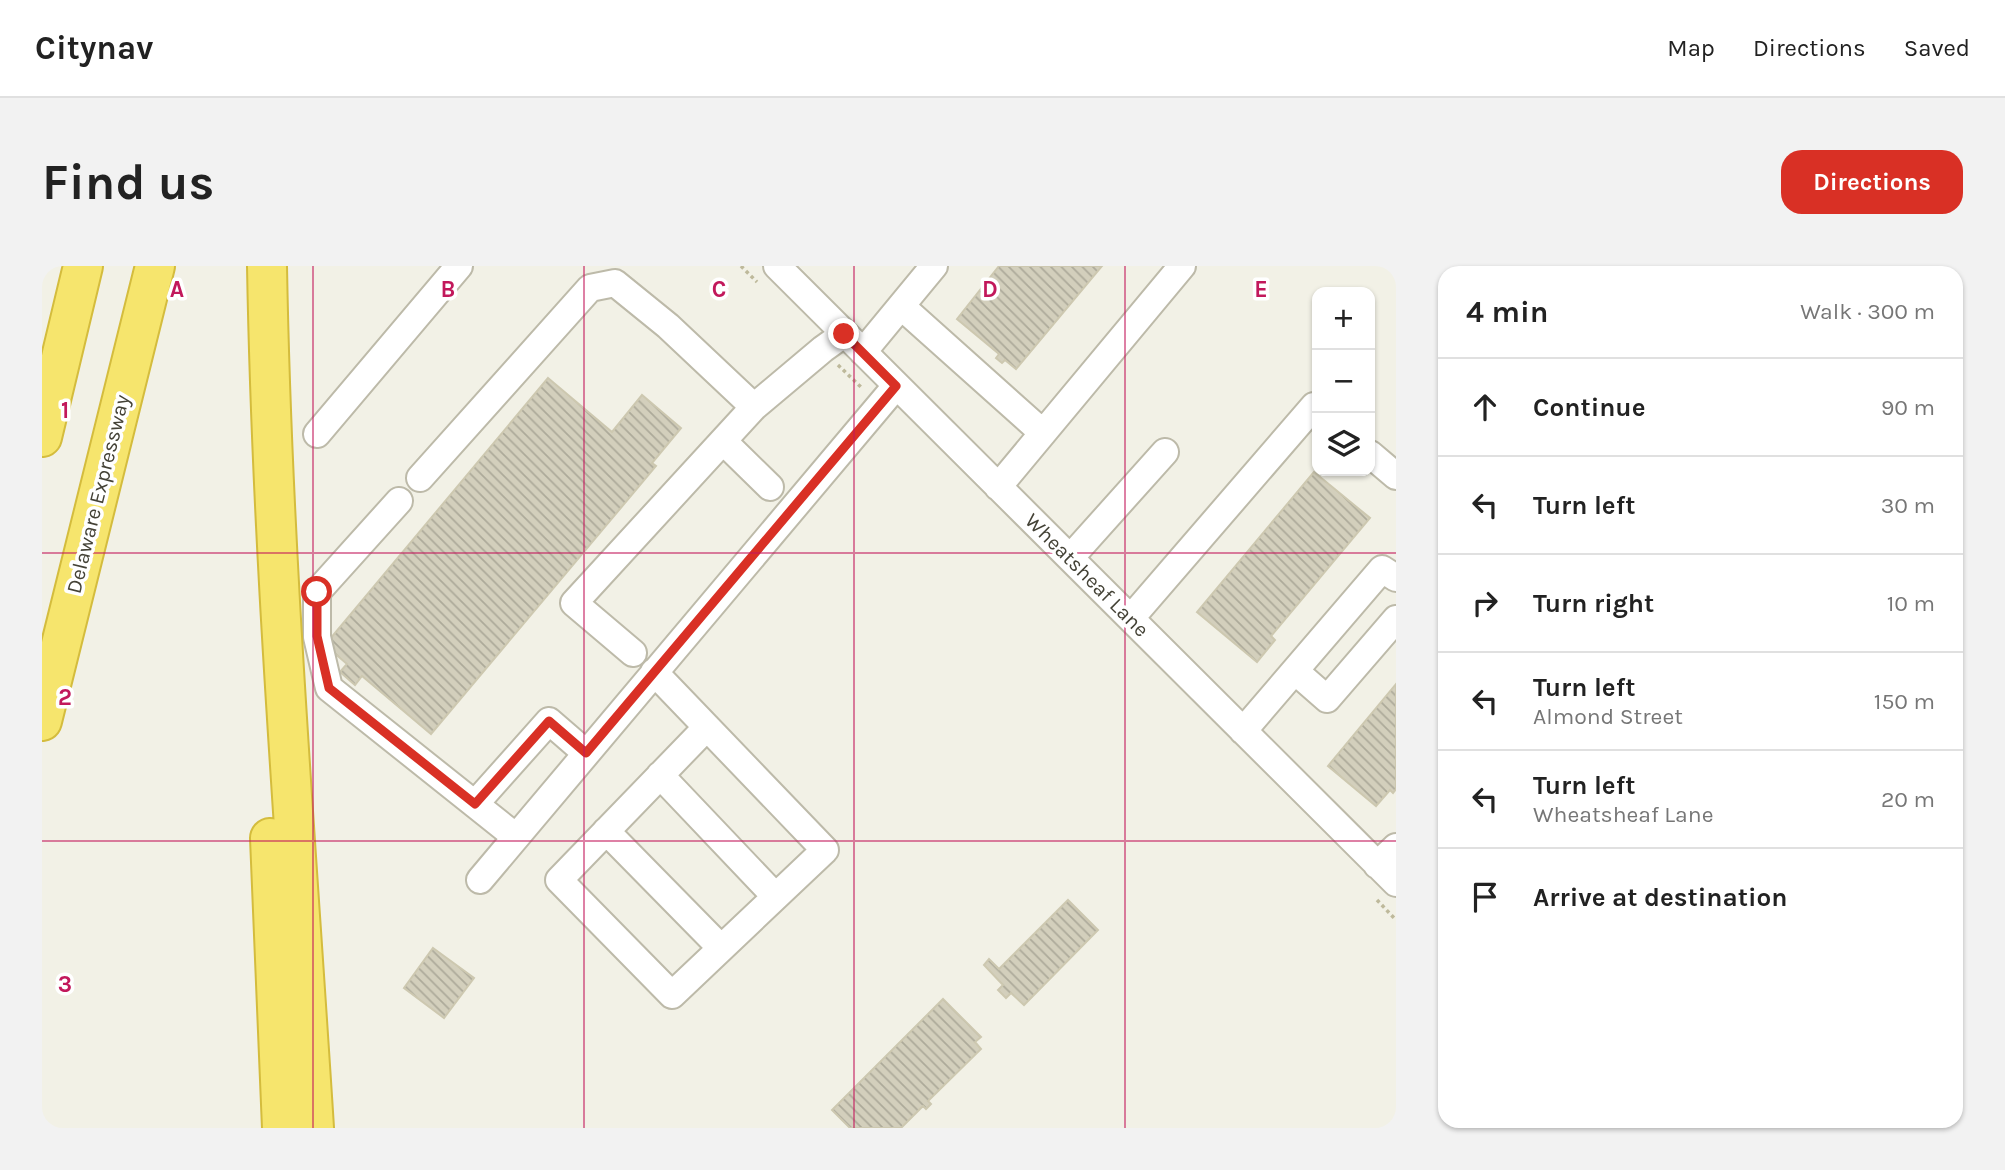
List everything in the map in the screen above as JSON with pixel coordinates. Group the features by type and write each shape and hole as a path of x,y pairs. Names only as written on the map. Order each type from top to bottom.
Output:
{"highway":[{"path":"42,437 83,266"},
{"name":"Delaware Expressway","path":"42,721 155,266"},
{"path":"265,266 262,390 256,484 282,1128"},
{"path":"262,390 314,1128"}],"street":[{"path":"317,434 459,266"},
{"name":"Wheatsheaf Lane","path":"777,266 1243,731 1387,856 1396,883"},
{"path":"634,653 574,603 754,407 822,349 853,343 901,306 934,266"},
{"path":"998,487 1182,266"},
{"path":"420,478 590,288 603,285 615,283 668,326 754,407"},
{"path":"901,306 1043,433"},
{"path":"480,880 896,386"},
{"path":"1131,618 1312,408"},
{"path":"723,441 770,487"},
{"path":"1070,558 1165,452"},
{"path":"1375,458 1396,476"},
{"path":"399,501 317,592 317,636 329,688 516,837"},
{"path":"1243,731 1382,569 1396,578"},
{"path":"1295,671 1327,699 1396,617 1365,589"},
{"path":"654,672 707,727 824,850 672,995 559,880 707,727"},
{"path":"475,804 549,721 586,753"},
{"path":"660,775 775,896"},
{"path":"606,831 721,948"}],"path":[{"path":"831,358 871,397"}],"building":[{"path":"999,266 1102,266 1016,369 1005,360 1002,363 996,358 999,354 957,319"},
{"path":"548,378 612,432 642,395 681,428 652,463 656,466 431,734 362,676 355,685 340,672 347,664 325,645"},
{"path":"1312,474 1319,476 1370,518 1271,636 1275,640 1257,662 1197,612"},
{"path":"1396,684 1396,789 1393,793 1390,790 1376,806 1328,766"},
{"path":"1068,900 1098,930 1024,1005 1011,993 1006,998 998,990 1003,985 984,965 989,959 999,969"},
{"path":"433,948 474,978 444,1018 404,988"},
{"path":"943,999 981,1037 975,1042 981,1049 928,1101 931,1104 926,1109 923,1106 901,1128 850,1128 832,1110"}],"route":[{"path":"317,592 317,636 329,688 475,804 549,721 586,753 896,386 844,334"}]}
